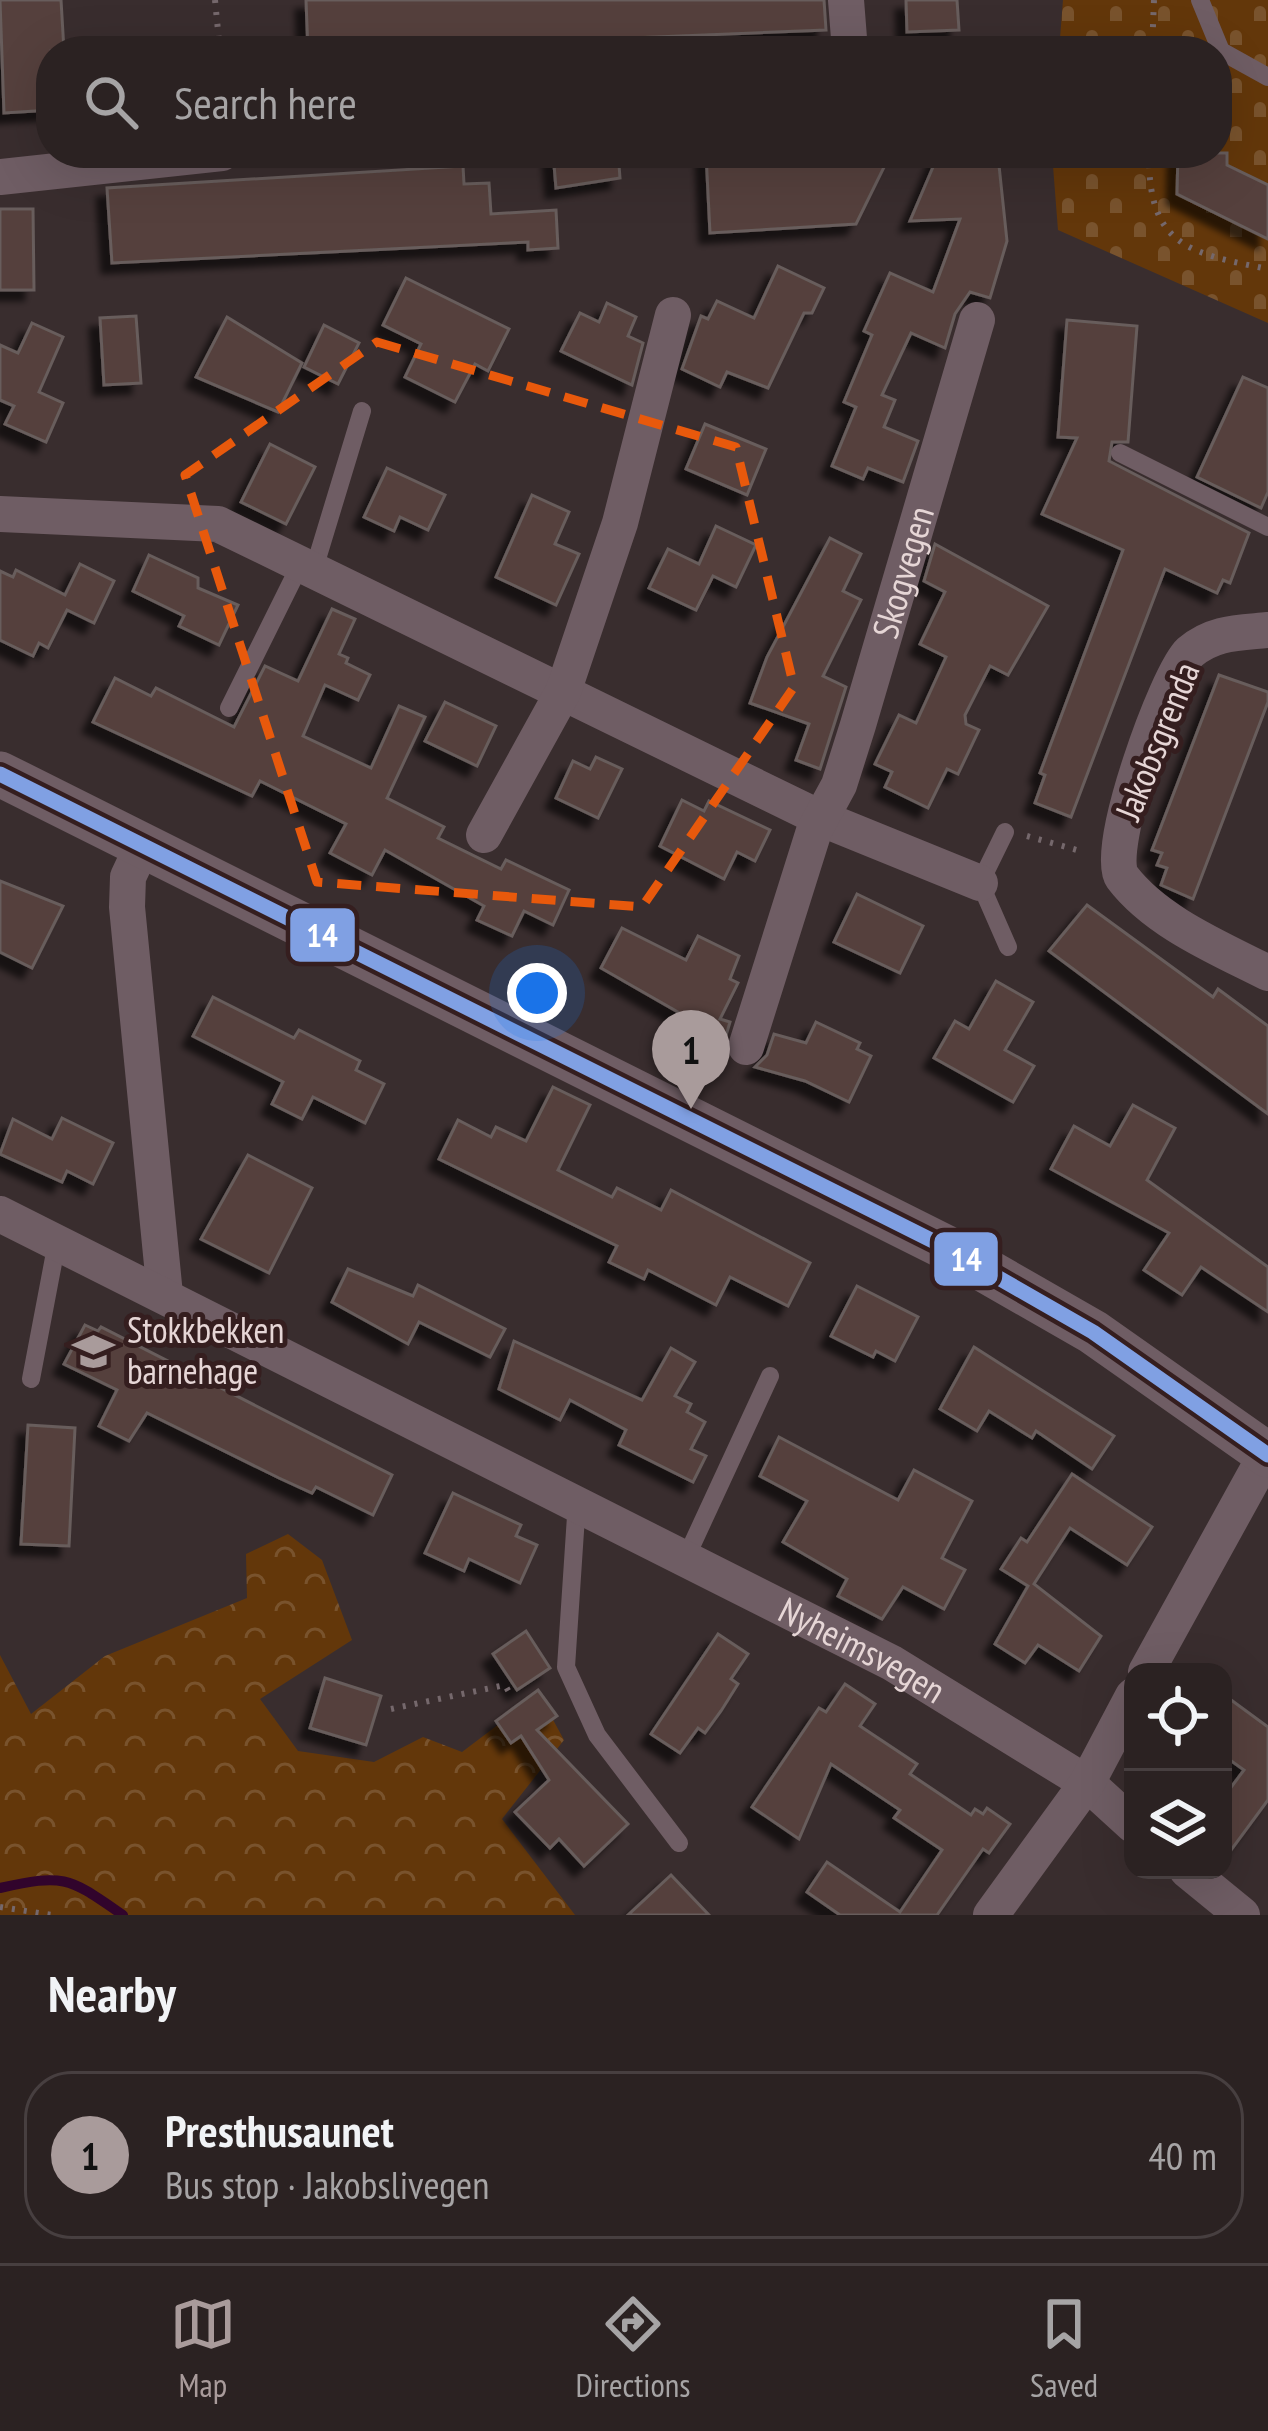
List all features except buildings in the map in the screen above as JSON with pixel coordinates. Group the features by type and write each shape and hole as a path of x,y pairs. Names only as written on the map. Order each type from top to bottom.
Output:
{"street":[{"path":"846,0 849,36"},
{"path":"0,177 83,168"},
{"path":"484,835 562,692 620,523 673,315"},
{"name":"Skogvegen","path":"746,1047 820,818 845,765 977,320"},
{"path":"0,514 218,524 820,818 980,883"},
{"name":"Jakobsgrenda","path":"1268,629 1213,636 1185,656 1133,785 1115,864 1122,878 1191,934 1268,973"},
{"path":"0,774 943,1246 1093,1332 1268,1453 1151,1663"},
{"path":"143,845 127,889 165,1295"},
{"name":"Nyheimsvegen","path":"0,1214 577,1501 683,1562 892,1663 1087,1783 1124,1817"},
{"path":"991,1915 1087,1783 1124,1713"},
{"path":"1198,1879 1242,1915"}],"lane":[{"path":"1200,0 1215,36"},
{"path":"1232,57 1268,77"},
{"path":"229,708 307,566 362,411"},
{"path":"1120,453 1268,527"},
{"path":"1005,832 980,883 1008,947"},
{"path":"31,1379 57,1243"},
{"path":"683,1562 770,1376"},
{"path":"577,1501 566,1667 597,1735 679,1843"}],"path":[{"path":"215,0 219,36"},
{"path":"1153,36 1154,0"},
{"path":"1149,168 1149,194 1168,236 1218,259 1268,268"},
{"path":"1005,832 1057,842 1115,864"},
{"path":"391,1708 506,1685 510,1694"},
{"path":"0,1907 52,1915"}],"highlighted area":[{"path":"377,342 736,447 794,687 642,907 317,882 185,475"}],"green space":[{"path":"1063,0 1268,0 1268,323 1058,230 1053,168 1232,168 1232,36 1060,36"},
{"path":"288,1534 322,1560 352,1640 260,1699 298,1751 374,1762 423,1737 462,1752 539,1694 564,1740 502,1819 575,1915 0,1915 0,1655 31,1714 105,1656 247,1598 246,1554"}],"waterway":[{"path":"0,1888 66,1882 123,1915"}],"transit line":[{"name":"14","path":"0,774 943,1246 1093,1332 1268,1455"}],"place":[{"name":"Presthusaunet","path":"691,1109"},
{"name":"Stokkbekken barnehage","path":"93,1351"}]}
